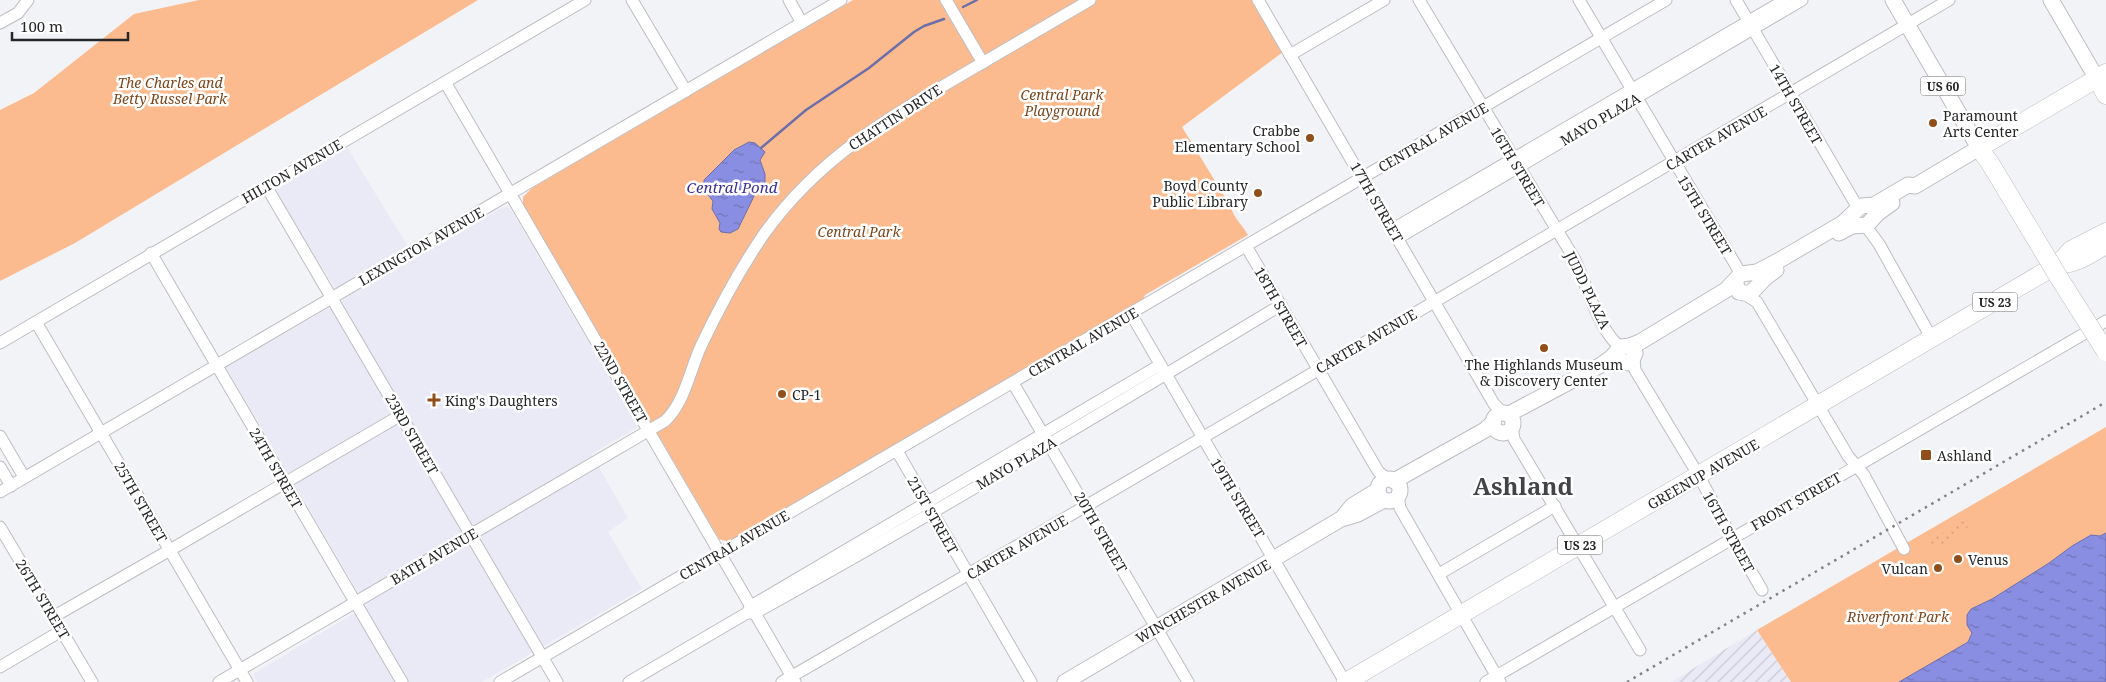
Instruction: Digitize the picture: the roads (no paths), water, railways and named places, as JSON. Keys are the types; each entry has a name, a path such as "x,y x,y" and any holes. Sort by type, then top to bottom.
{"highway":[{"path":"2102,76 2106,95"},
{"name":"WINCHESTER AVENUE","path":"1980,148 2102,76"},
{"path":"1980,148 2106,352"},
{"name":"GREENUP AVENUE","path":"1346,682 1819,406 2058,264 2071,250 2106,232"},
{"name":"GREENUP AVENUE","path":"2058,264 2065,265 2078,261 2106,245"}],"main road":[{"name":"US 60","path":"1893,0 1980,148"},
{"path":"2051,0 2102,76"},
{"name":"WINCHESTER AVENUE","path":"1064,682 1341,519 1358,514 1389,490 1481,432 1504,423 1601,365 1628,357 1708,301 1748,287 1801,254 1866,219 1874,205 1908,185 1914,186 1980,148"}],"street":[{"path":"0,23 18,13 28,0"},
{"name":"HILTON AVENUE","path":"0,343 585,0"},
{"path":"632,0 686,91"},
{"path":"789,0 802,22"},
{"name":"LEXINGTON AVENUE","path":"0,492 841,0"},
{"path":"946,0 983,63"},
{"name":"CHATTIN DRIVE","path":"649,430 674,412 704,340 742,269 765,234 796,195 834,158 870,130 1090,0"},
{"name":"17TH STREET","path":"1258,0 1504,423 1640,650"},
{"path":"1290,55 1384,0"},
{"name":"16TH STREET","path":"1419,0 1557,231"},
{"name":"15TH STREET","path":"1579,0 1848,456 1858,466 1880,502 1904,549"},
{"name":"CENTRAL AVENUE","path":"500,682 1666,0"},
{"name":"14TH STREET","path":"1736,0 1790,94 1866,219 1932,339"},
{"name":"MAYO PLAZA","path":"1751,25 1785,0"},
{"name":"MAYO PLAZA","path":"1395,234 1751,25 1802,0"},
{"name":"CARTER AVENUE","path":"790,680 1948,0"},
{"name":"22ND STREET","path":"445,82 721,553 790,680"},
{"name":"23RD STREET","path":"266,186 557,682"},
{"name":"JUDD PLAZA","path":"1557,231 1575,260 1585,288 1613,340 1628,357"},
{"name":"18TH STREET","path":"1246,246 1462,614 1495,680"},
{"name":"24TH STREET","path":"151,253 402,682"},
{"name":"MAYO PLAZA","path":"751,611 926,501 1046,438 1163,370 1281,306"},
{"name":"19TH STREET","path":"1130,314 1346,682"},
{"name":"FRONT STREET","path":"1495,680 1732,538 2106,320"},
{"name":"25TH STREET","path":"36,322 247,682"},
{"name":"16TH STREET","path":"1628,357 1699,476 1762,590"},
{"name":"20TH STREET","path":"1013,383 1188,682"},
{"path":"53,616 401,415"},
{"name":"BATH AVENUE","path":"219,682 649,430"},
{"path":"0,436 3,449 24,477"},
{"name":"MAYO PLAZA","path":"629,682 751,611 932,512 1046,438"},
{"name":"21ST STREET","path":"896,451 1031,682"},
{"path":"0,467 11,486"},
{"path":"1439,574 1555,506"},
{"name":"26TH STREET","path":"0,527 92,682"},
{"path":"0,667 62,631"}],"water":[{"name":"Central Pond","path":"749,142 755,143 765,152 760,160 765,174 765,182 758,188 738,229 730,233 721,232 719,229 720,223 712,209 713,201 704,190 704,180 734,150"},
{"path":"2106,533 2106,682 1899,682 1968,642 1972,633 1967,625 1967,615 1971,609 1992,599 2091,535 2100,536"}],"waterway":[{"path":"963,7 977,0"},
{"path":"761,148 806,110 869,68 914,32 924,26 944,19"}],"railway":[{"path":"1627,682 2106,402"}],"place":[{"name":"Paramount Arts Center","path":"1933,123"},
{"name":"Crabbe Elementary School","path":"1310,138"},
{"name":"Boyd County Public Library","path":"1258,193"},
{"name":"The Highlands Museum & Discovery Center","path":"1544,348"},
{"name":"CP-1","path":"782,394"},
{"name":"King's Daughters","path":"434,400"},
{"name":"Ashland","path":"1926,455"},
{"name":"Venus","path":"1958,559"},
{"name":"Vulcan","path":"1938,568"}],"district":[{"name":"Ashland","path":"1523,485"}],"park label":[{"name":"The Charles and Betty Russel Park","path":"170,90"},
{"name":"Central Park Playground","path":"1062,102"},
{"name":"Central Park","path":"859,231"},
{"name":"Riverfront Park","path":"1898,616"}]}
